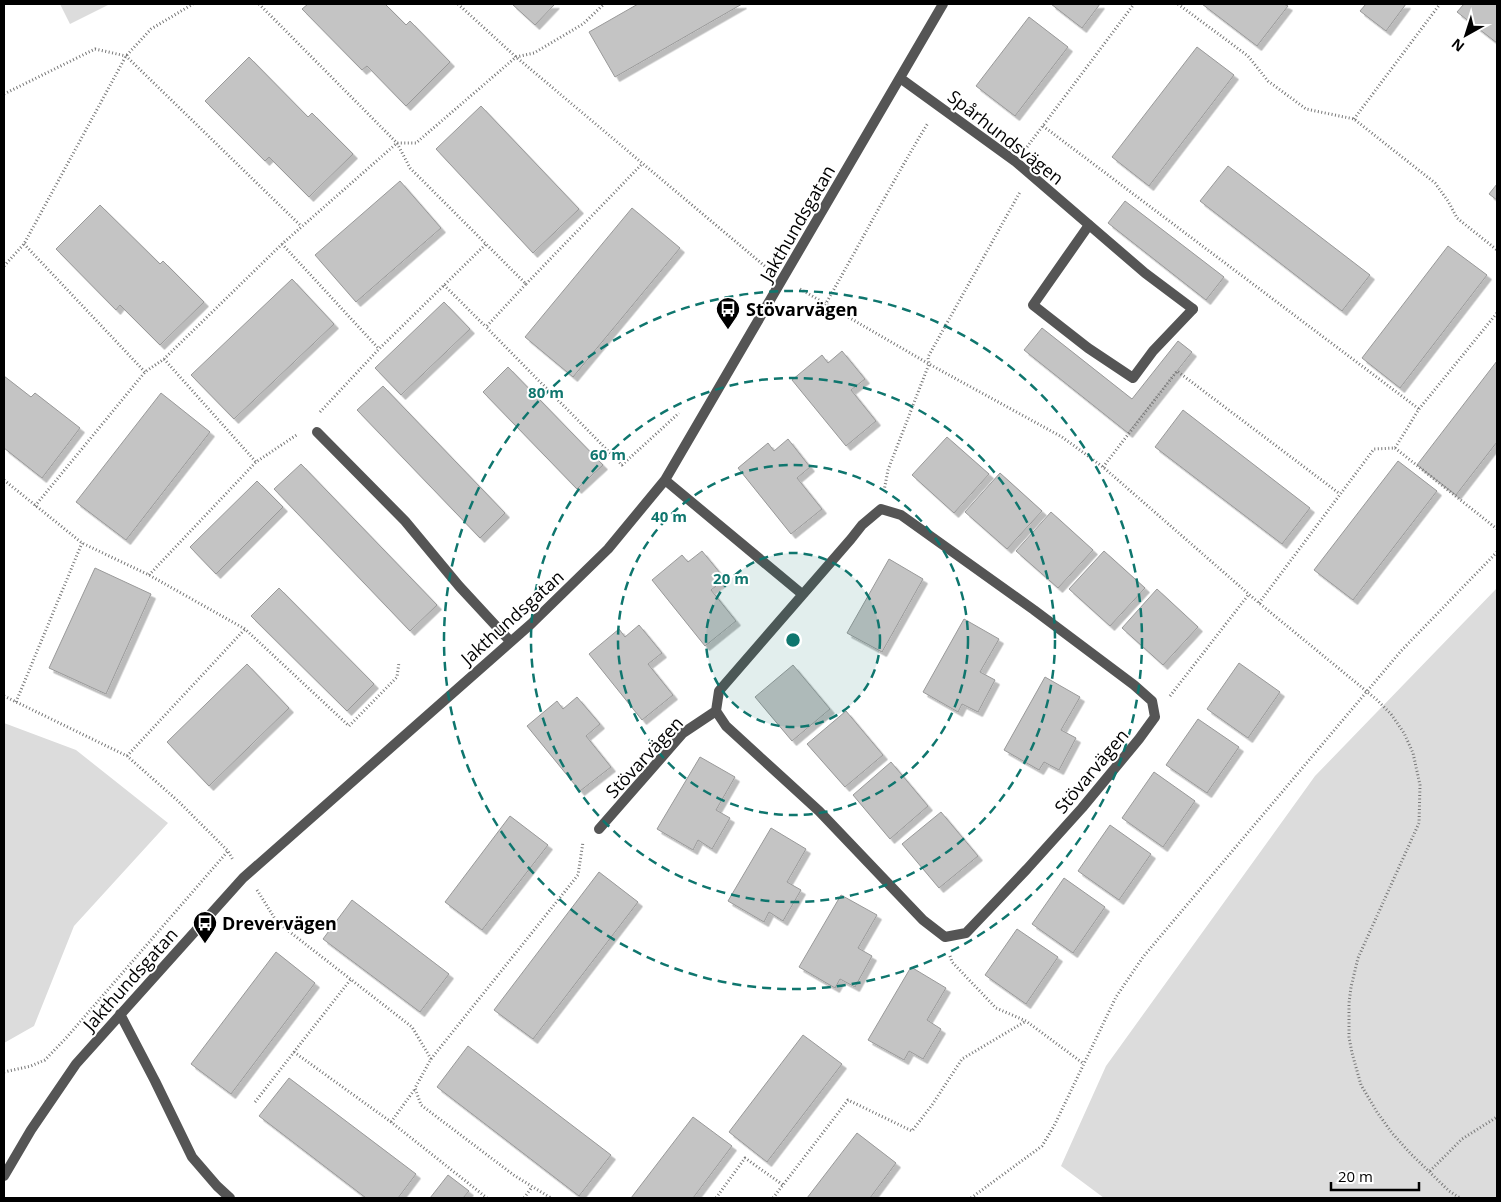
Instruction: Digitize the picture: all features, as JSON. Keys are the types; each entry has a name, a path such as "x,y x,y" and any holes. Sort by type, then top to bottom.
{"street":[{"name":"Jakthundsgatan","path":"4,1176 31,1130 76,1064 243,878 531,624 608,549 665,480 943,4"},
{"name":"Spårhundsvägen","path":"900,78 1016,162 1145,273 1193,308 1153,351 1133,378 1088,348 1033,305 1089,225"},
{"path":"317,432 405,521 459,586 510,641"},
{"path":"665,480 802,594"},
{"path":"945,937 923,920 819,811 726,726 716,711 718,691 862,525 881,509 901,515 1034,610 1134,685 1152,701 1155,717"},
{"name":"Stövarvägen","path":"600,829 683,733 716,711"},
{"name":"Stövarvägen","path":"945,937 966,933 1082,808 1155,717"},
{"path":"120,1014 192,1157 230,1198"}],"path":[{"path":"4,266 24,244 126,56 151,29 193,4"},
{"path":"259,4 397,143 410,168 526,284"},
{"path":"458,4 516,57 766,268 825,305 1062,437 1103,467 1391,714 1404,733 1413,753 1420,785 1419,823 1358,958 1349,1004 1349,1037 1361,1085 1377,1112 1410,1153 1449,1191 1460,1198"},
{"path":"35,506 145,372 164,360 301,226 397,143 416,143 516,57 534,53 583,24 604,4"},
{"path":"1016,162 1134,4"},
{"path":"1178,4 1248,56 1268,81 1306,109 1354,119 1435,183 1457,218 1497,250"},
{"path":"1354,119 1440,4"},
{"path":"4,94 95,49 126,56 301,226"},
{"path":"825,305 905,161 938,106"},
{"path":"1043,126 1419,409"},
{"path":"486,327 642,164"},
{"path":"881,509 888,470 929,364 928,357 1030,174"},
{"path":"24,244 145,372"},
{"path":"282,244 379,349"},
{"path":"149,574 256,462 296,435 317,432 320,411 379,349 486,244"},
{"path":"444,285 622,465 681,411"},
{"path":"1395,448 1419,409 1497,313"},
{"path":"164,360 256,462"},
{"path":"1103,467 1177,371 1340,494"},
{"path":"1259,602 1374,449 1395,448 1497,529"},
{"path":"4,480 82,543 149,574 245,629 349,726 397,677 399,662"},
{"path":"16,702 82,543"},
{"path":"971,1198 1042,1146 1054,1126 1116,996 1143,957 1366,692 1402,651 1497,552"},
{"path":"1155,717 1249,594"},
{"path":"127,756 245,629"},
{"path":"4,696 127,756 178,801 228,851 243,878 256,890 277,922 412,1027 431,1059"},
{"path":"390,1122 415,1088 431,1059 578,875 583,842 595,828 600,829"},
{"path":"4,1072 32,1066 44,1060 67,1037 228,851"},
{"path":"945,937 952,962 996,1008 1026,1021 1084,1064"},
{"path":"254,1102 351,980"},
{"path":"773,1198 848,1100 912,1131 932,1106 962,1059 1026,1021"},
{"path":"294,1052 390,1122 487,1198"},
{"path":"415,1088 421,1105 515,1176 551,1198"},
{"path":"1430,1171 1462,1138 1497,1117"},
{"path":"716,1198 745,1158 783,1185"},
{"path":"524,1198 532,1187"}],"shaded area":[{"path":"60,4 110,4 70,24"},
{"path":"1497,588 1497,1198 1104,1198 1061,1166 1106,1066 1315,776"},
{"path":"4,723 76,750 168,823 74,926 34,1026 4,1043"}],"building":[{"path":"308,4 385,4 406,25 410,21 450,62 406,106 367,66 362,70 302,9"},
{"path":"512,4 555,4 535,25"},
{"path":"638,4 742,4 615,77 589,32"},
{"path":"1051,4 1100,4 1082,28"},
{"path":"1202,4 1284,4 1288,6 1257,46"},
{"path":"1366,4 1406,4 1386,31 1360,11"},
{"path":"1464,4 1497,4 1497,43 1457,12"},
{"path":"1029,17 1068,47 1015,116 976,86"},
{"path":"1197,47 1234,75 1149,186 1112,157"},
{"path":"249,57 308,117 312,113 353,154 309,197 269,157 265,161 205,101"},
{"path":"481,106 579,209 533,253 436,149"},
{"path":"1228,166 1370,275 1342,311 1200,201"},
{"path":"400,181 441,228 356,302 315,255"},
{"path":"1497,184 1497,200 1489,194"},
{"path":"1125,201 1224,277 1206,300 1108,223"},
{"path":"100,205 160,264 163,261 204,302 160,345 120,305 116,310 56,249"},
{"path":"632,208 680,248 573,377 525,337"},
{"path":"1448,246 1487,275 1400,388 1362,358"},
{"path":"292,279 334,324 234,419 191,375"},
{"path":"444,302 470,329 401,395 375,368"},
{"path":"1042,328 1132,399 1178,341 1192,352 1128,433 1024,350"},
{"path":"842,351 865,379 851,390 876,421 846,446 792,380 822,355 828,363"},
{"path":"1497,361 1497,442 1456,495 1417,465"},
{"path":"508,367 603,465 577,489 483,392"},
{"path":"4,376 31,397 35,393 80,428 42,478 4,448"},
{"path":"383,386 505,513 480,538 357,410"},
{"path":"161,393 210,432 126,540 76,502"},
{"path":"1183,410 1310,508 1282,544 1155,447"},
{"path":"947,437 989,474 954,513 912,475"},
{"path":"788,439 810,467 797,478 822,509 791,534 738,468 768,443 774,451"},
{"path":"1398,461 1437,491 1353,600 1314,570"},
{"path":"301,464 437,605 410,631 274,489"},
{"path":"1000,473 1042,511 1007,549 965,512"},
{"path":"257,481 283,507 216,574 190,547"},
{"path":"1051,512 1093,550 1058,588 1016,551"},
{"path":"702,551 725,579 711,590 736,621 705,646 652,580 682,555 688,562"},
{"path":"1104,551 1145,588 1110,626 1069,589"},
{"path":"889,559 923,579 882,652 847,633"},
{"path":"95,568 151,594 106,694 49,668"},
{"path":"279,588 374,684 347,711 251,616"},
{"path":"1157,589 1198,627 1163,665 1122,628"},
{"path":"964,619 999,639 980,672 995,680 978,712 962,704 958,712 923,692"},
{"path":"639,625 662,653 648,664 673,695 642,720 589,654 619,629 625,637"},
{"path":"1239,663 1280,692 1248,738 1207,709"},
{"path":"247,664 289,708 209,786 167,742"},
{"path":"793,665 830,709 792,741 755,697"},
{"path":"1045,677 1080,697 1061,730 1076,738 1059,770 1044,762 1039,770 1004,750"},
{"path":"577,697 600,724 586,736 611,767 580,791 527,726 557,701 563,709"},
{"path":"846,711 883,755 845,787 807,744"},
{"path":"1198,719 1239,747 1207,793 1166,765"},
{"path":"700,757 735,777 716,810 730,818 712,849 698,840 693,850 657,829"},
{"path":"891,762 928,806 890,839 853,795"},
{"path":"1154,772 1195,801 1163,847 1122,818"},
{"path":"941,812 978,856 939,888 902,844"},
{"path":"510,816 548,845 482,930 445,902"},
{"path":"1110,825 1151,854 1119,900 1078,871"},
{"path":"771,828 806,849 787,882 801,890 783,921 769,912 764,922 728,901"},
{"path":"599,872 638,902 533,1039 494,1010"},
{"path":"1064,878 1105,907 1073,953 1032,924"},
{"path":"841,895 877,915 858,948 872,956 855,987 840,979 835,988 799,967"},
{"path":"352,900 449,974 420,1012 323,939"},
{"path":"1017,929 1058,957 1026,1004 985,975"},
{"path":"276,952 315,983 231,1094 191,1064"},
{"path":"911,967 946,988 927,1020 941,1029 923,1059 909,1051 904,1060 868,1040"},
{"path":"803,1035 842,1064 767,1162 729,1132"},
{"path":"468,1046 611,1155 579,1196 437,1087"},
{"path":"289,1078 416,1174 398,1198 366,1198 259,1116"},
{"path":"693,1117 732,1146 693,1198 631,1198"},
{"path":"857,1133 896,1163 870,1198 807,1198"},
{"path":"448,1175 469,1191 463,1198 430,1198"}],"place":[{"name":"Stövarvägen","path":"728,330"},
{"name":"Drevervägen","path":"205,944"}]}
